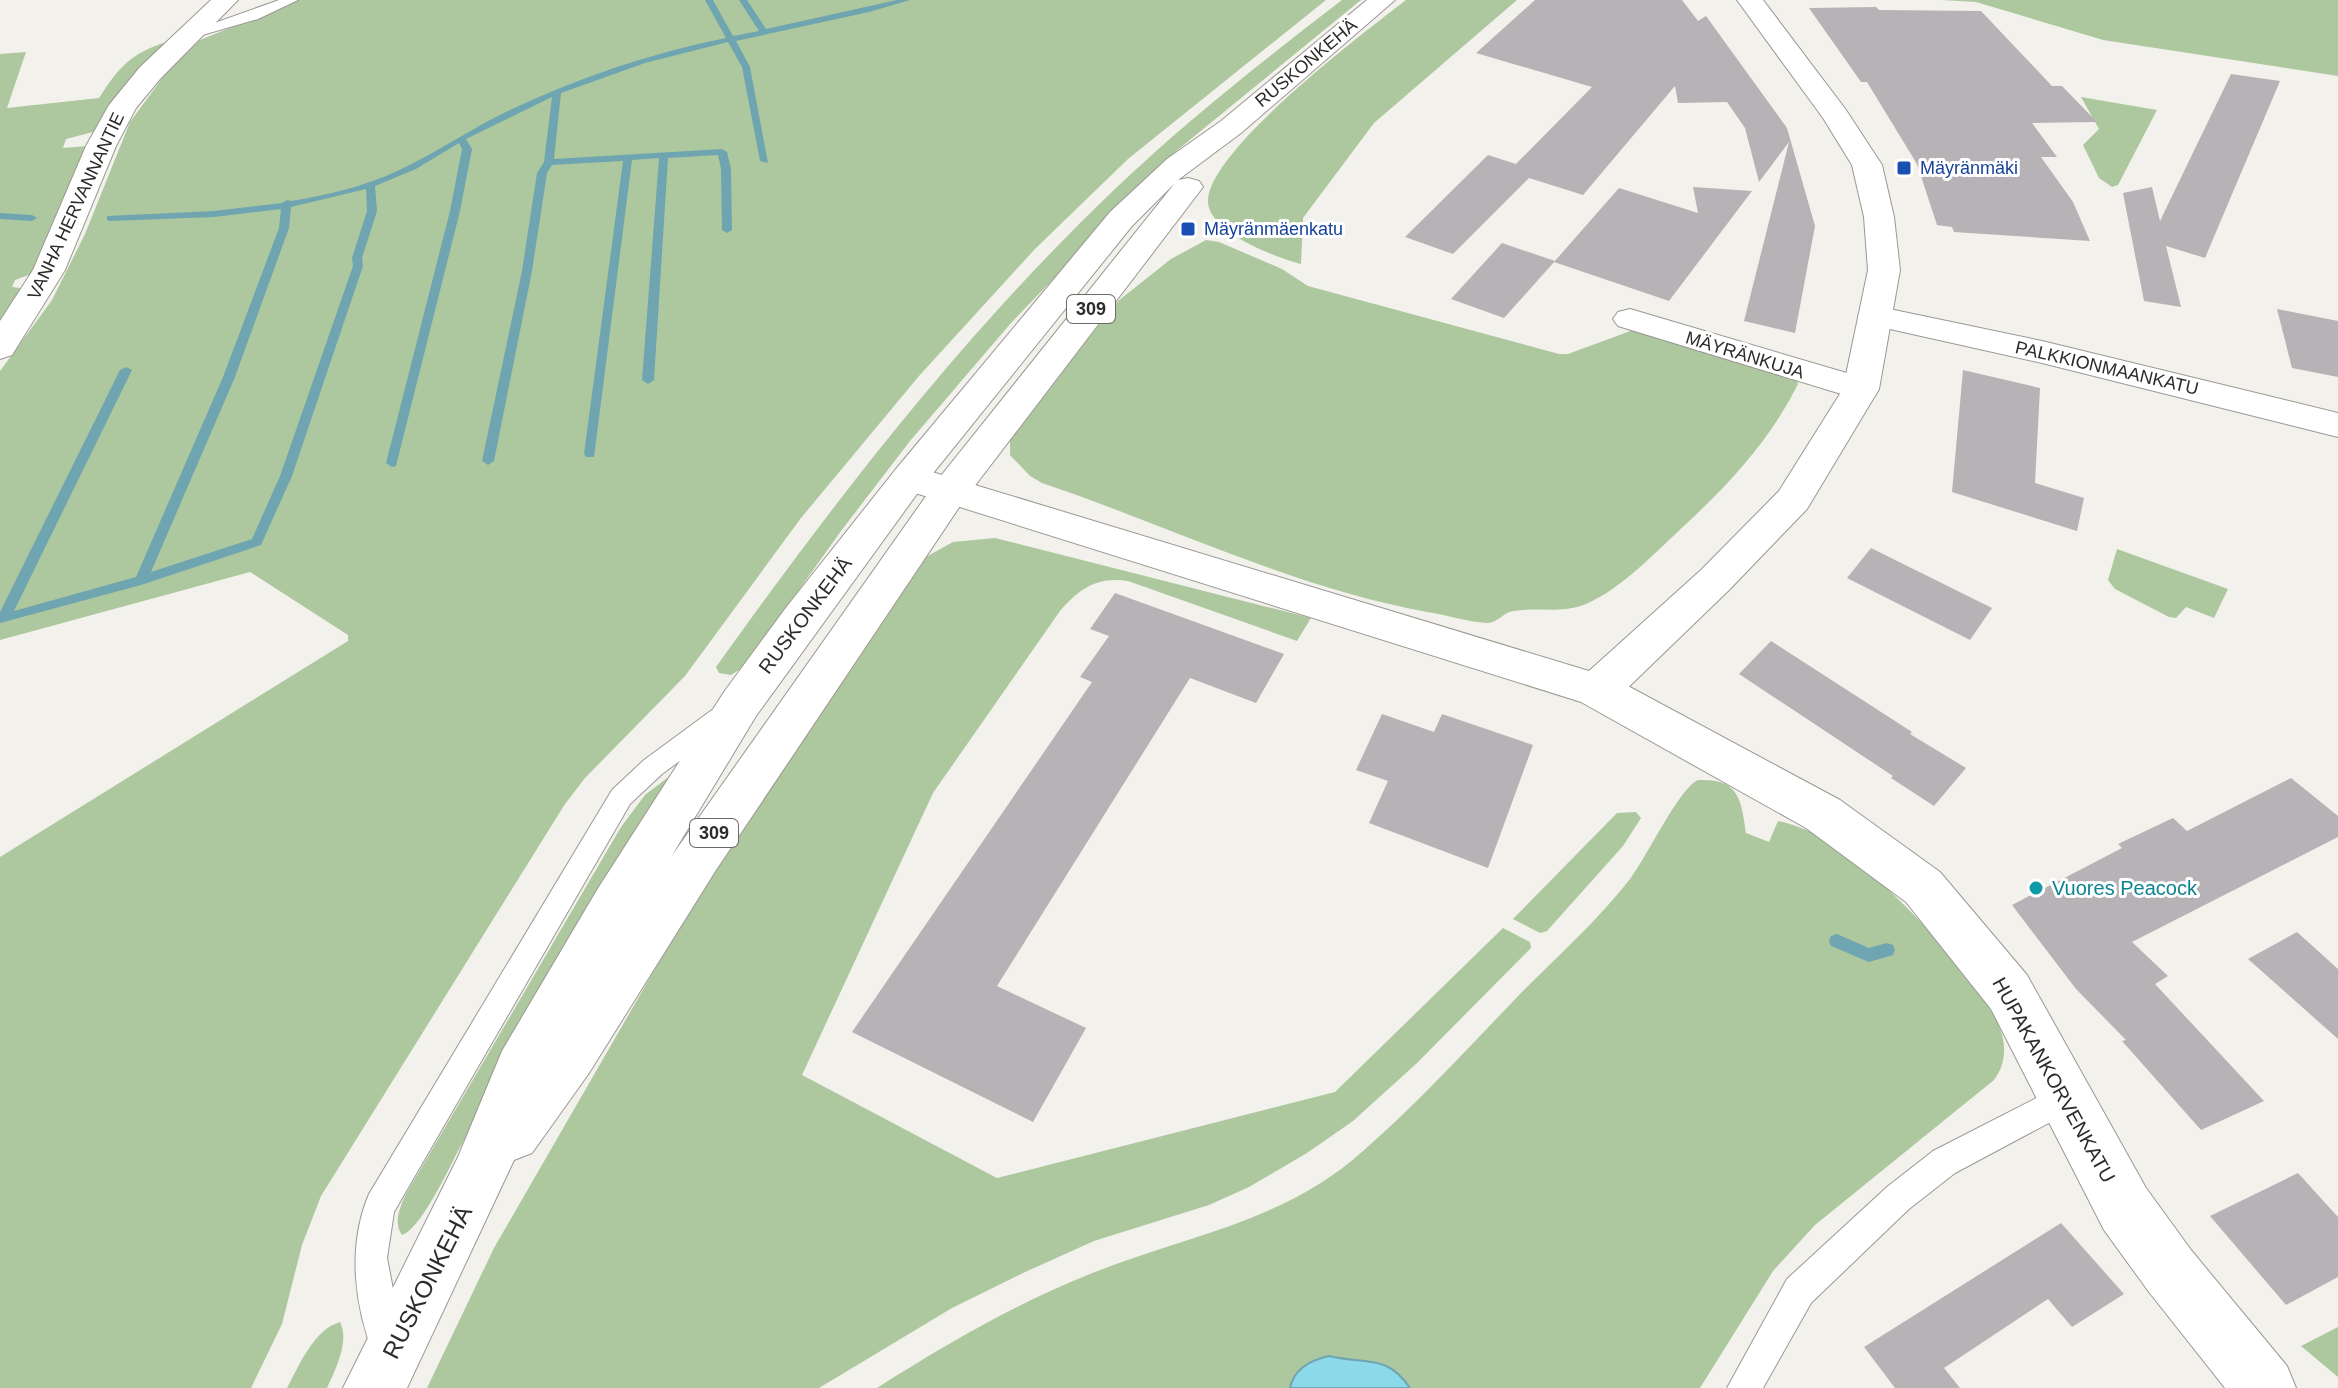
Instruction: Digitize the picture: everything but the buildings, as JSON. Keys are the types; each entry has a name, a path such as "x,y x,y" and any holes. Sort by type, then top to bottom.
{"street":[{"name":"VANHA HERVANNANTIE","path":"0,348 49,270 117,116 150,73 225,0"},
{"name":"RUSKONKEHÄ","path":"382,1372 479,1176 521,1069 615,905 740,704 1201,171 1231,127 1382,0"},
{"path":"929,484 1597,690 1715,580 1793,500 1861,389 1884,270 1879,217 1867,165 1836,116 1750,0"},
{"name":"PALKKIONMAANKATU","path":"1875,316 2070,358 2285,409 2338,425"},
{"name":"MÄYRÄNKUJA","path":"1630,319 1861,389"},
{"name":"RUSKONKEHÄ","path":"479,1176 570,1055 699,855 929,484"},
{"name":"HUPAKANKORVENKATU","path":"1597,690 1823,814 1923,887 2009,992 2125,1209 2170,1271 2265,1388"}],"lane":[{"path":"185,36 253,16 291,0"},
{"path":"382,1372 368,1245 370,1228 380,1205 621,797 653,767 740,704"},
{"path":"1744,1388 1799,1291 1898,1198 1944,1162 2064,1099"}],"green space":[{"path":"298,0 1326,0 1128,159 1035,249 919,376 801,518 685,676 585,778 565,804 321,1196 302,1245 282,1324 251,1388 0,1388 0,857 348,641 348,635 250,572 0,640 0,371 52,300 85,234 130,122 169,69 200,40"},
{"path":"1342,0 1361,0 1175,152 1011,323 910,441 744,667 731,675 719,673 716,667 855,480 1006,300 1169,139"},
{"path":"1406,0 1517,0 1374,123 1303,218 1301,264 1261,250 1232,234 1212,214 1208,203 1214,181 1232,155 1290,94"},
{"path":"1941,0 2338,0 2338,76 2103,40 1976,2"},
{"path":"167,42 130,79 93,132 66,139 63,148 87,146 52,234 31,274 15,280 12,287 21,288 0,324 0,54 26,52 7,108 99,98 127,62"},
{"path":"2081,97 2157,110 2118,185 2112,187 2099,178 2083,145 2099,129"},
{"path":"1206,240 1219,242 1282,269 1308,286 1559,354 1568,354 1633,330 1796,379 1798,384 1775,424 1734,476 1651,557 1599,598 1568,609 1510,612 1487,623 1378,601 1280,572 1042,483 1030,476 1010,455 1010,437 1118,301 1171,259"},
{"path":"995,538 1311,618 1297,641 1128,581 1098,582 1074,596 1060,611 933,793 802,1075 997,1178 1335,1092 1503,928 1530,942 1531,948 1417,1063 1353,1121 1307,1153 1249,1187 1209,1205 1094,1241 1023,1273 952,1308 819,1388 427,1388 494,1248 700,891 924,558 953,542"},
{"path":"2117,549 2228,589 2214,618 2186,607 2176,618 2169,617 2115,589 2108,580"},
{"path":"671,775 536,1009 433,1198 417,1222 402,1235 398,1220 406,1194 621,827 645,795"},
{"path":"1698,780 1712,780 1731,788 1740,802 1746,833 1769,842 1778,821 1796,826 1824,839 1871,874 1928,929 1978,989 1994,1017 2004,1050 2002,1066 1994,1080 1815,1225 1773,1271 1700,1388 1410,1388 1394,1372 1374,1364 1329,1356 1292,1382 1290,1388 877,1388 1035,1298 1126,1260 1267,1211 1332,1175 1404,1113 1605,909 1637,869 1682,796"},
{"path":"1636,812 1641,818 1623,846 1547,931 1540,933 1513,919 1617,813"},
{"path":"340,1322 342,1347 327,1388 287,1388 315,1340 322,1332"},
{"path":"2338,1327 2338,1377 2301,1346"}],"water":[{"path":"1329,1356 1384,1365 1410,1388 1290,1388 1295,1375 1304,1366"}],"waterway":[{"path":"709,0 731,39"},
{"path":"743,0 763,31"},
{"path":"731,39 906,0"},
{"path":"287,205 355,190 386,179 488,124 605,73 731,39"},
{"path":"731,39 746,67 765,161"},
{"path":"549,162 557,94"},
{"path":"392,463 455,211 467,149 462,140"},
{"path":"664,155 722,152 726,169 727,230"},
{"path":"628,157 664,155"},
{"path":"648,380 664,155"},
{"path":"549,162 628,157"},
{"path":"590,454 628,157"},
{"path":"488,461 527,271 542,173 549,162"},
{"path":"141,580 257,542 286,476 358,266 357,258 372,211 370,185"},
{"path":"110,218 178,216 287,205"},
{"path":"141,580 229,377 284,228 287,205"},
{"path":"0,216 32,218"},
{"path":"126,370 3,619 141,580"},
{"path":"1837,941 1869,955 1887,950"}],"place":[{"name":"Mäyränmäki","path":"1904,168"},
{"name":"Mäyränmäenkatu","path":"1188,229"},
{"name":"Vuores Peacock","path":"2036,888"}]}
